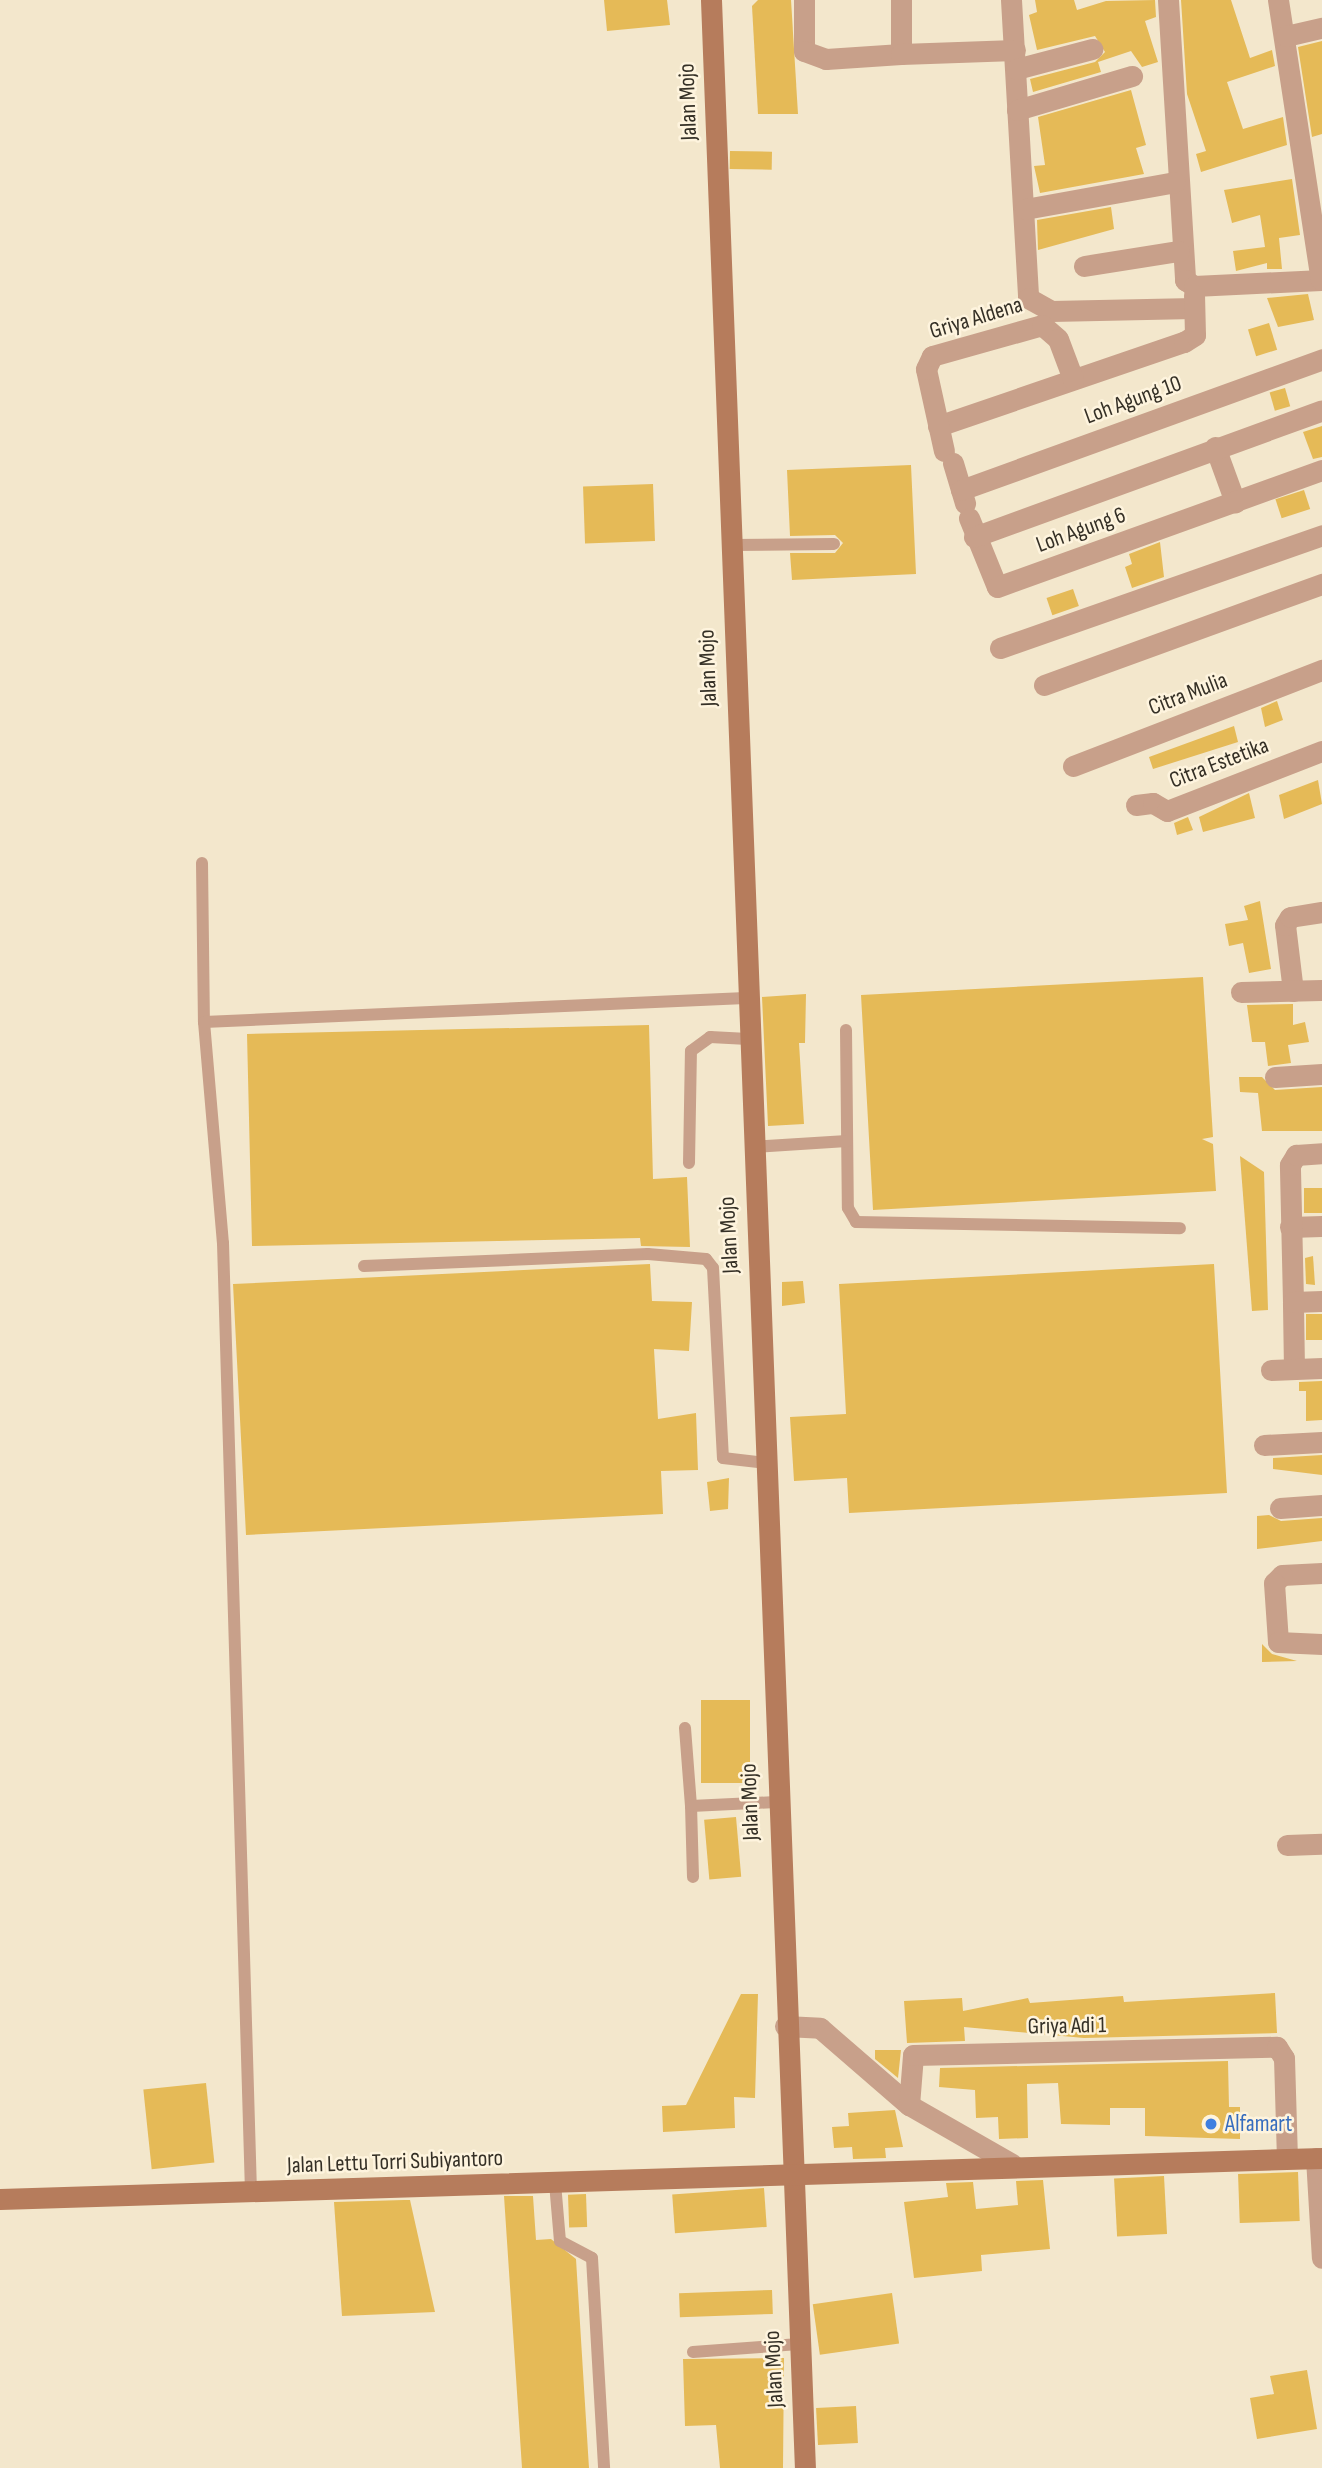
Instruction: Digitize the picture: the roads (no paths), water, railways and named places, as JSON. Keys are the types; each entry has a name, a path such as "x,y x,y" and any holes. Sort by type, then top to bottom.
{"street":[{"name":"Jalan Mojo","path":"711,0 745,998 766,1463 776,1802 795,2025 791,2174 805,2468"},
{"path":"804,0 807,56 901,54 1015,60 1092,49"},
{"path":"901,0 901,54"},
{"path":"1011,0 1025,209 1026,292 1034,306 1051,311 1194,308"},
{"path":"939,426 1184,342 1195,335 1194,286 1182,274 1179,251 1168,0"},
{"path":"1194,286 1322,280 1286,36 1278,0"},
{"path":"1286,36 1322,28"},
{"path":"1017,110 1132,76"},
{"path":"1025,209 1175,182"},
{"path":"1084,266 1179,251"},
{"name":"Griya Aldena","path":"968,513 939,426 926,369 932,356 1042,325 1058,339 1073,379"},
{"name":"Loh Agung 10","path":"968,513 1322,359"},
{"name":"Loh Agung 6","path":"1322,410 1215,447 968,513 997,587 1322,470"},
{"path":"1215,447 1235,502"},
{"path":"1000,648 1322,535"},
{"path":"1044,685 1322,584"},
{"name":"Citra Mulia","path":"1073,766 1322,670"},
{"name":"Citra Estetika","path":"1136,805 1153,803 1167,811 1322,751"},
{"path":"1293,991 1285,925 1290,917 1322,912"},
{"path":"1241,992 1322,990"},
{"path":"1275,1077 1322,1074"},
{"path":"1294,1369 1291,1159 1322,1153"},
{"path":"1290,1227 1322,1226"},
{"path":"1293,1302 1322,1301"},
{"path":"1271,1370 1322,1368"},
{"path":"1265,1445 1322,1442"},
{"path":"1280,1508 1322,1505"},
{"path":"1322,1573 1282,1575 1274,1583 1278,1642 1322,1644"},
{"path":"1287,1845 1322,1844"},
{"path":"795,2025 820,2028 909,2105 1012,2164"},
{"name":"Griya Adi 1","path":"909,2105 913,2055 1277,2047 1284,2058 1287,2158"},
{"path":"1319,2158 1322,2258"},
{"name":"Jalan Lettu Torri Subiyantoro","path":"0,2199 555,2183 1012,2164 1319,2158"}],"lane":[{"path":"730,545 834,544"},
{"path":"202,863 204,1022 223,1243 251,2192"},
{"path":"204,1022 745,998"},
{"path":"846,1030 848,1208 866,1227 1180,1227"},
{"path":"689,1163 691,1051 710,1037 748,1039"},
{"path":"752,1147 847,1141"},
{"path":"364,1266 648,1254 706,1259 713,1268 723,1458 766,1463"},
{"path":"685,1728 693,1877"},
{"path":"691,1806 776,1802"},
{"path":"555,2183 560,2241 592,2258 604,2468"},
{"path":"693,2352 799,2344"}],"place":[{"name":"Alfamart","path":"1211,2124"}]}
